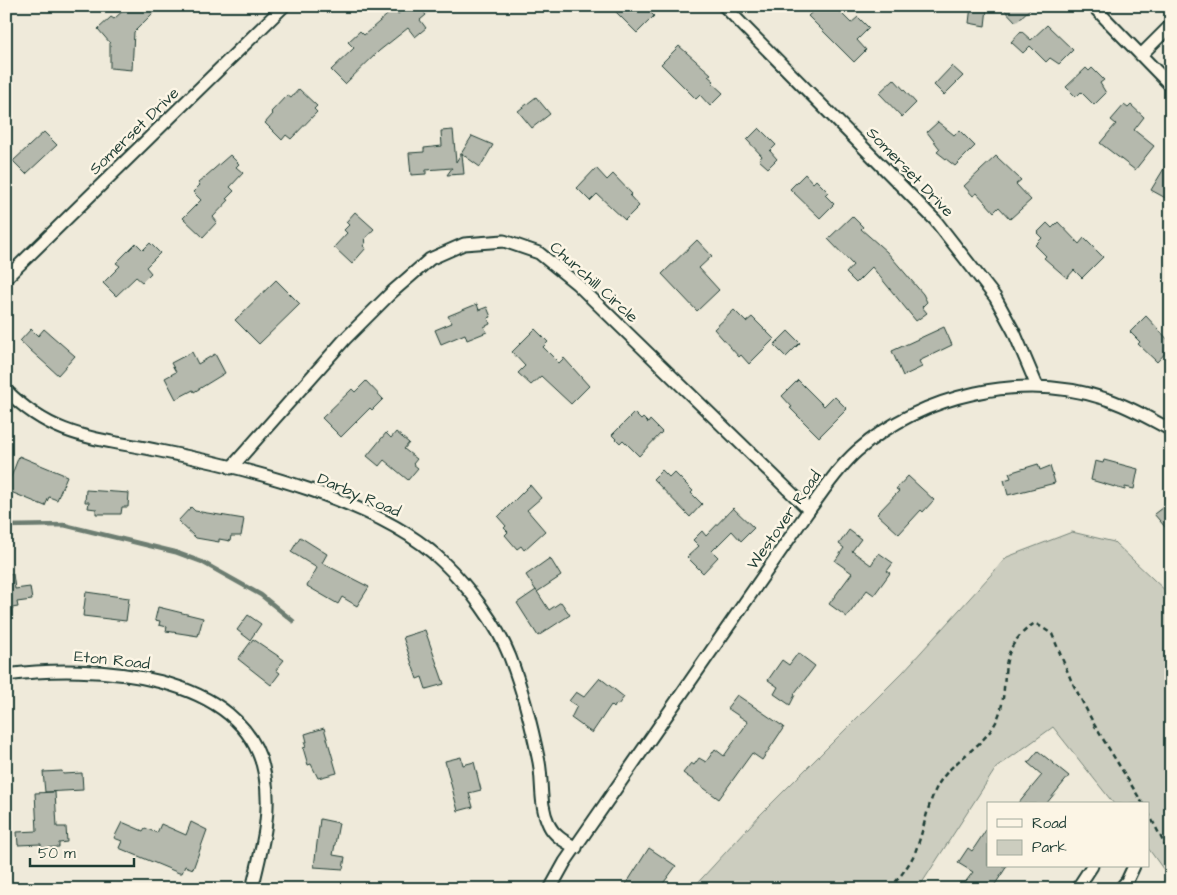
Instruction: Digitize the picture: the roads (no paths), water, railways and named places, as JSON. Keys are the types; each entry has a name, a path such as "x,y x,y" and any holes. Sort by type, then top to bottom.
{"street":[{"name":"Somerset Drive","path":"6,278 284,6"},
{"name":"Somerset Drive","path":"724,6 935,220 994,296 1014,332 1037,386"},
{"path":"1093,6 1171,86"},
{"path":"1141,55 1171,25"},
{"name":"Churchill Circle","path":"232,468 345,339 392,292 430,259 464,244 504,241 539,253 577,284 809,510"},
{"name":"Westover Road","path":"550,889 576,848 809,510 856,452 906,418 932,406 974,394 1016,386 1037,386 1105,398 1171,430"},
{"name":"Darby Road","path":"6,390 33,415 75,435 159,450 232,468 305,489 359,509 404,532 442,560 490,620 509,655 530,721 539,765 541,800 544,814 550,828 576,848"},
{"name":"Eton Road","path":"6,675 59,672 126,675 193,693 209,701 233,718 257,754 265,776 267,794 268,814 265,835 252,889"},
{"path":"1077,889 1091,868"},
{"path":"1120,889 1127,881 1133,868"}],"waterway":[{"path":"6,526 64,525 175,552 202,562 261,595 293,621"}]}
